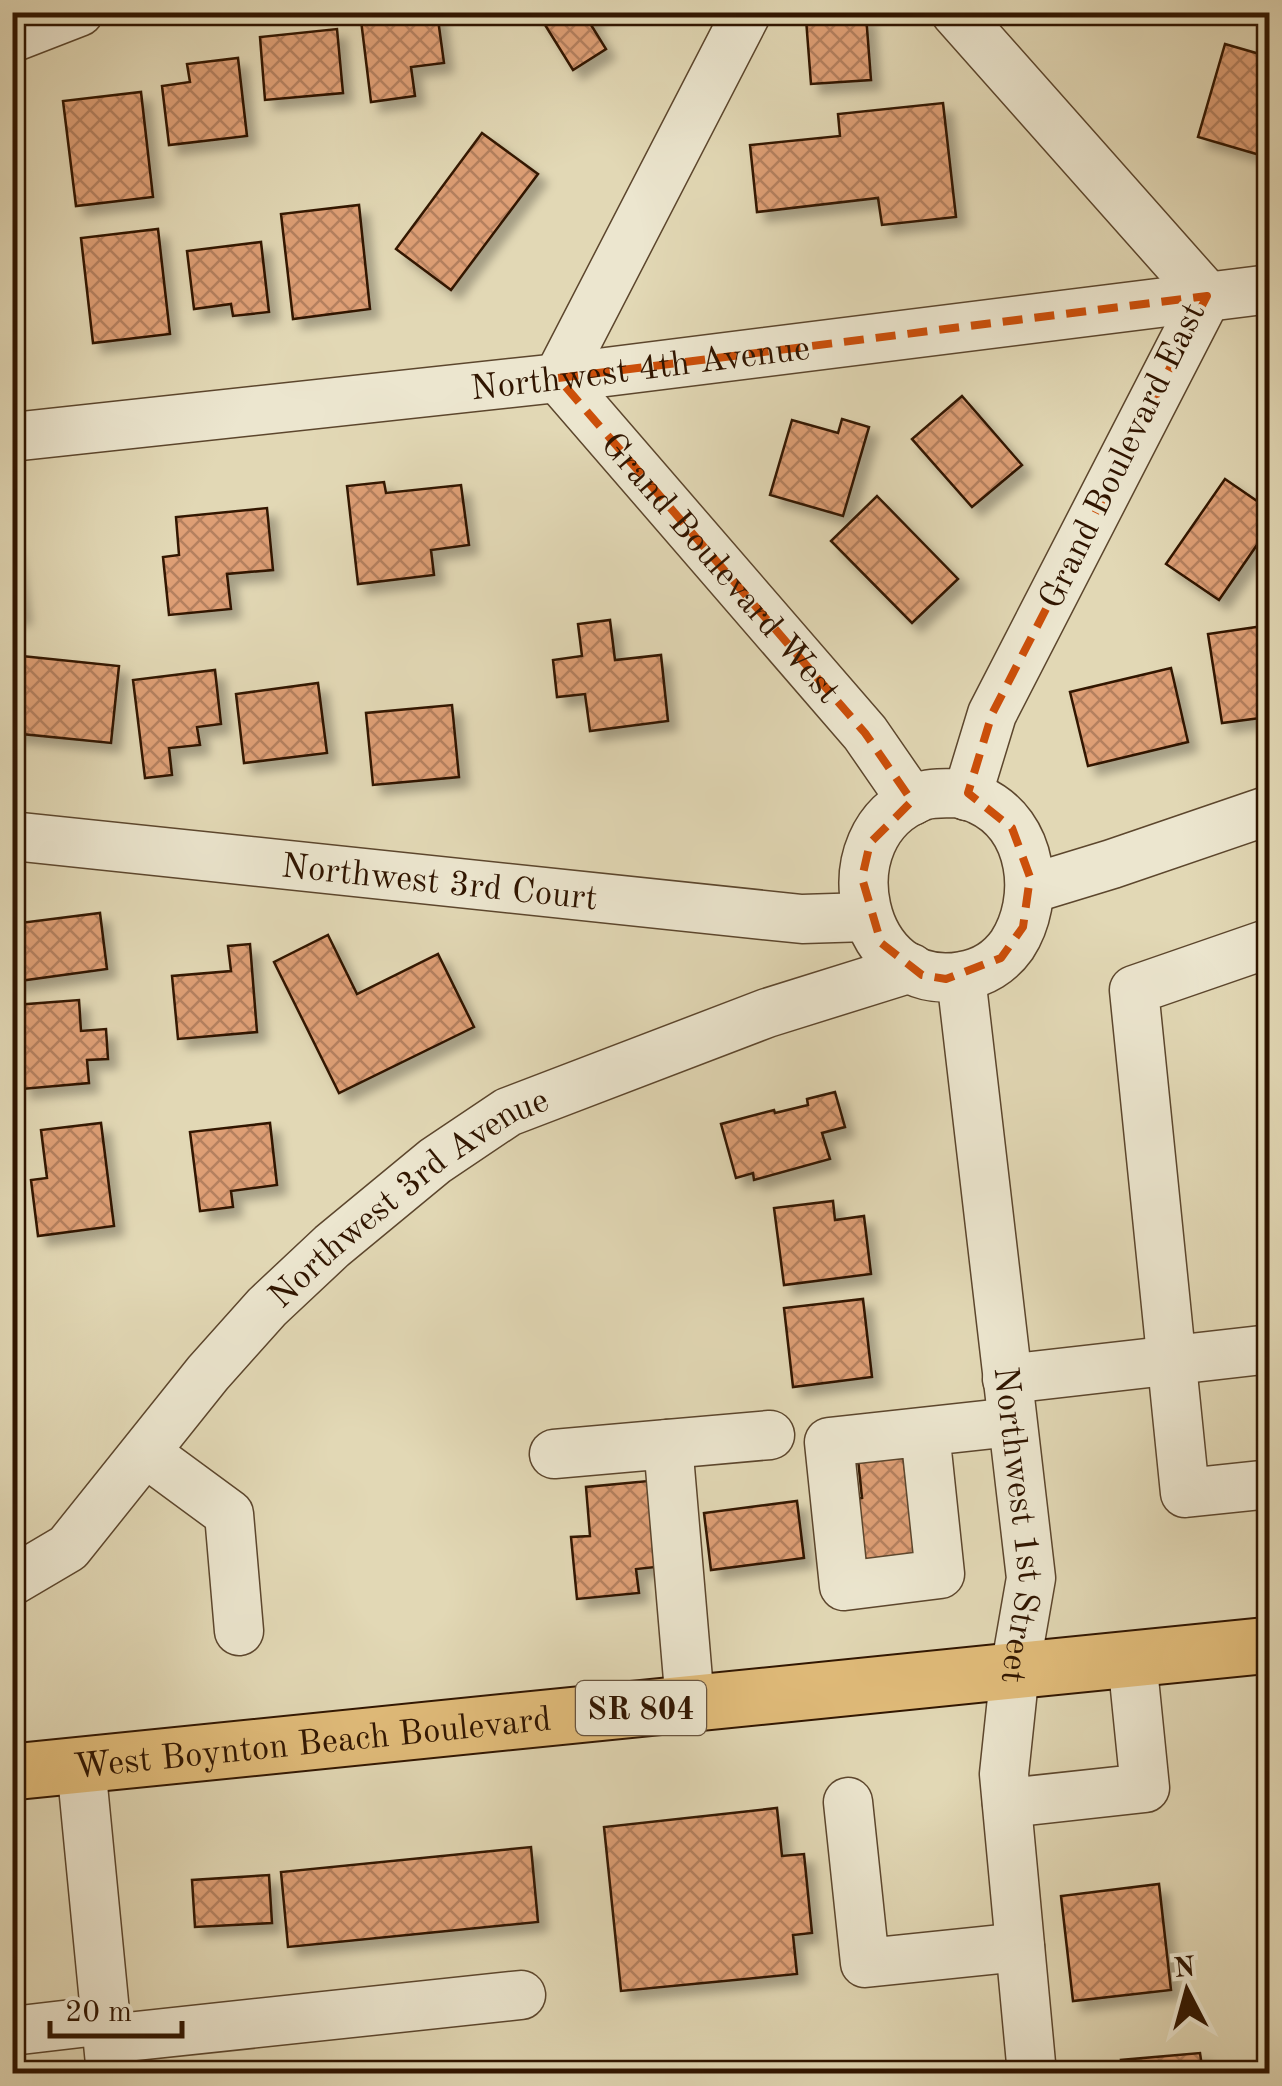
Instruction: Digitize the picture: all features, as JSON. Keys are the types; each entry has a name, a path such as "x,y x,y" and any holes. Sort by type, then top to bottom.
{"main road":[{"name":"West Boynton Beach Boulevard","path":"12,1772 1270,1645"}],"street":[{"path":"12,38 79,12"},
{"path":"558,378 747,12"},
{"name":"Grand Boulevard East","path":"956,12 1207,296 992,714 967,796"},
{"name":"Northwest 4th Avenue","path":"12,437 558,378 1270,288"},
{"name":"Grand Boulevard West","path":"558,378 865,733 912,800"},
{"path":"922,795 967,796 995,810 1012,828 1024,851 1030,902 1023,926 1001,958 976,974 946,979 922,975 894,957 867,917 862,878 870,844 893,812 922,795"},
{"path":"1030,889 1264,812"},
{"name":"Northwest 3rd Court","path":"12,836 802,920 867,917"},
{"path":"1270,943 1134,990 1185,1492 1270,1484"},
{"name":"Northwest 3rd Avenue","path":"12,1581 68,1548 208,1372 332,1246 435,1162 508,1112 767,1013 911,968"},
{"name":"Northwest 1st Street","path":"961,977 1030,1578 1004,1774 1032,2074"},
{"path":"926,1432 940,1574 844,1586 829,1442 926,1432 1010,1400 1172,1360 1270,1349"},
{"path":"554,1454 770,1435"},
{"path":"668,1444 690,1703"},
{"path":"146,1453 228,1514 239,1631"},
{"path":"1007,1803 1145,1788 1132,1659"},
{"path":"81,1765 108,2044"},
{"path":"848,1802 865,1964 1020,1947"},
{"path":"12,2031 108,2044 521,1995"}],"highlighted area":[{"path":"1207,296 992,714 968,793 1012,828 1030,877 1023,927 1001,958 946,979 922,975 881,943 862,878 870,843 912,801 865,733 558,378"}],"building":[{"path":"360,12 437,12 444,63 411,67 415,96 371,102"},
{"path":"537,12 600,12 588,20 606,49 573,70"},
{"path":"866,15 871,80 811,84 806,19"},
{"path":"337,29 343,93 265,100 260,37"},
{"path":"1225,44 1270,57 1270,158 1198,137"},
{"path":"238,58 247,136 169,145 162,86 190,82 187,64"},
{"path":"141,92 153,197 76,206 63,101"},
{"path":"943,103 956,217 882,225 878,198 757,212 750,145 840,136 838,114"},
{"path":"482,133 538,174 451,290 396,249"},
{"path":"359,205 370,309 293,319 281,214"},
{"path":"158,229 170,334 93,343 81,238"},
{"path":"261,242 269,312 233,316 231,304 194,309 187,251"},
{"path":"962,396 1022,465 972,507 912,439"},
{"path":"842,419 869,427 843,516 770,495 792,420 838,433"},
{"path":"1225,479 1270,510 1270,526 1219,600 1166,564"},
{"path":"384,482 386,493 461,485 469,545 431,550 434,575 358,584 347,486"},
{"path":"877,496 958,579 912,623 831,541"},
{"path":"267,508 273,570 227,574 231,609 169,615 163,557 179,555 176,517"},
{"path":"12,543 22,615 12,616"},
{"path":"610,620 615,660 661,655 668,721 590,731 585,694 557,697 553,660 582,656 578,624"},
{"path":"1270,625 1270,678 1262,679 1268,717 1222,723 1208,634"},
{"path":"12,655 119,666 111,743 12,733"},
{"path":"1171,668 1188,742 1088,766 1070,692"},
{"path":"215,670 221,724 197,727 200,745 169,748 172,775 145,778 133,680"},
{"path":"318,683 327,753 244,763 236,694"},
{"path":"452,705 459,777 373,785 366,713"},
{"path":"100,913 107,969 12,982 12,924"},
{"path":"328,935 357,994 438,954 474,1027 339,1093 274,962"},
{"path":"250,944 257,1032 178,1039 172,976 231,971 228,946"},
{"path":"79,1000 81,1031 106,1029 108,1059 87,1060 89,1083 22,1089 15,1005"},
{"path":"835,1092 845,1127 822,1133 830,1159 754,1180 753,1173 736,1178 721,1124 808,1105 807,1099"},
{"path":"101,1123 114,1226 38,1236 31,1180 47,1178 41,1130"},
{"path":"270,1123 277,1185 231,1191 233,1207 200,1211 190,1132"},
{"path":"833,1201 835,1220 864,1216 871,1274 784,1285 774,1208"},
{"path":"863,1299 872,1377 793,1387 784,1308"},
{"path":"903,1453 917,1570 854,1577 845,1500 862,1498 858,1459"},
{"path":"648,1481 656,1567 636,1569 639,1593 577,1599 571,1537 590,1536 586,1487"},
{"path":"797,1501 804,1558 711,1570 704,1513"},
{"path":"777,1808 782,1856 804,1854 812,1933 793,1935 797,1974 621,1991 604,1827"},
{"path":"531,1847 538,1922 288,1947 281,1872"},
{"path":"269,1875 272,1923 195,1927 192,1880"},
{"path":"1159,1884 1171,1990 1073,2001 1061,1896"},
{"path":"1200,2053 1203,2074 1123,2074 1121,2060"}]}
